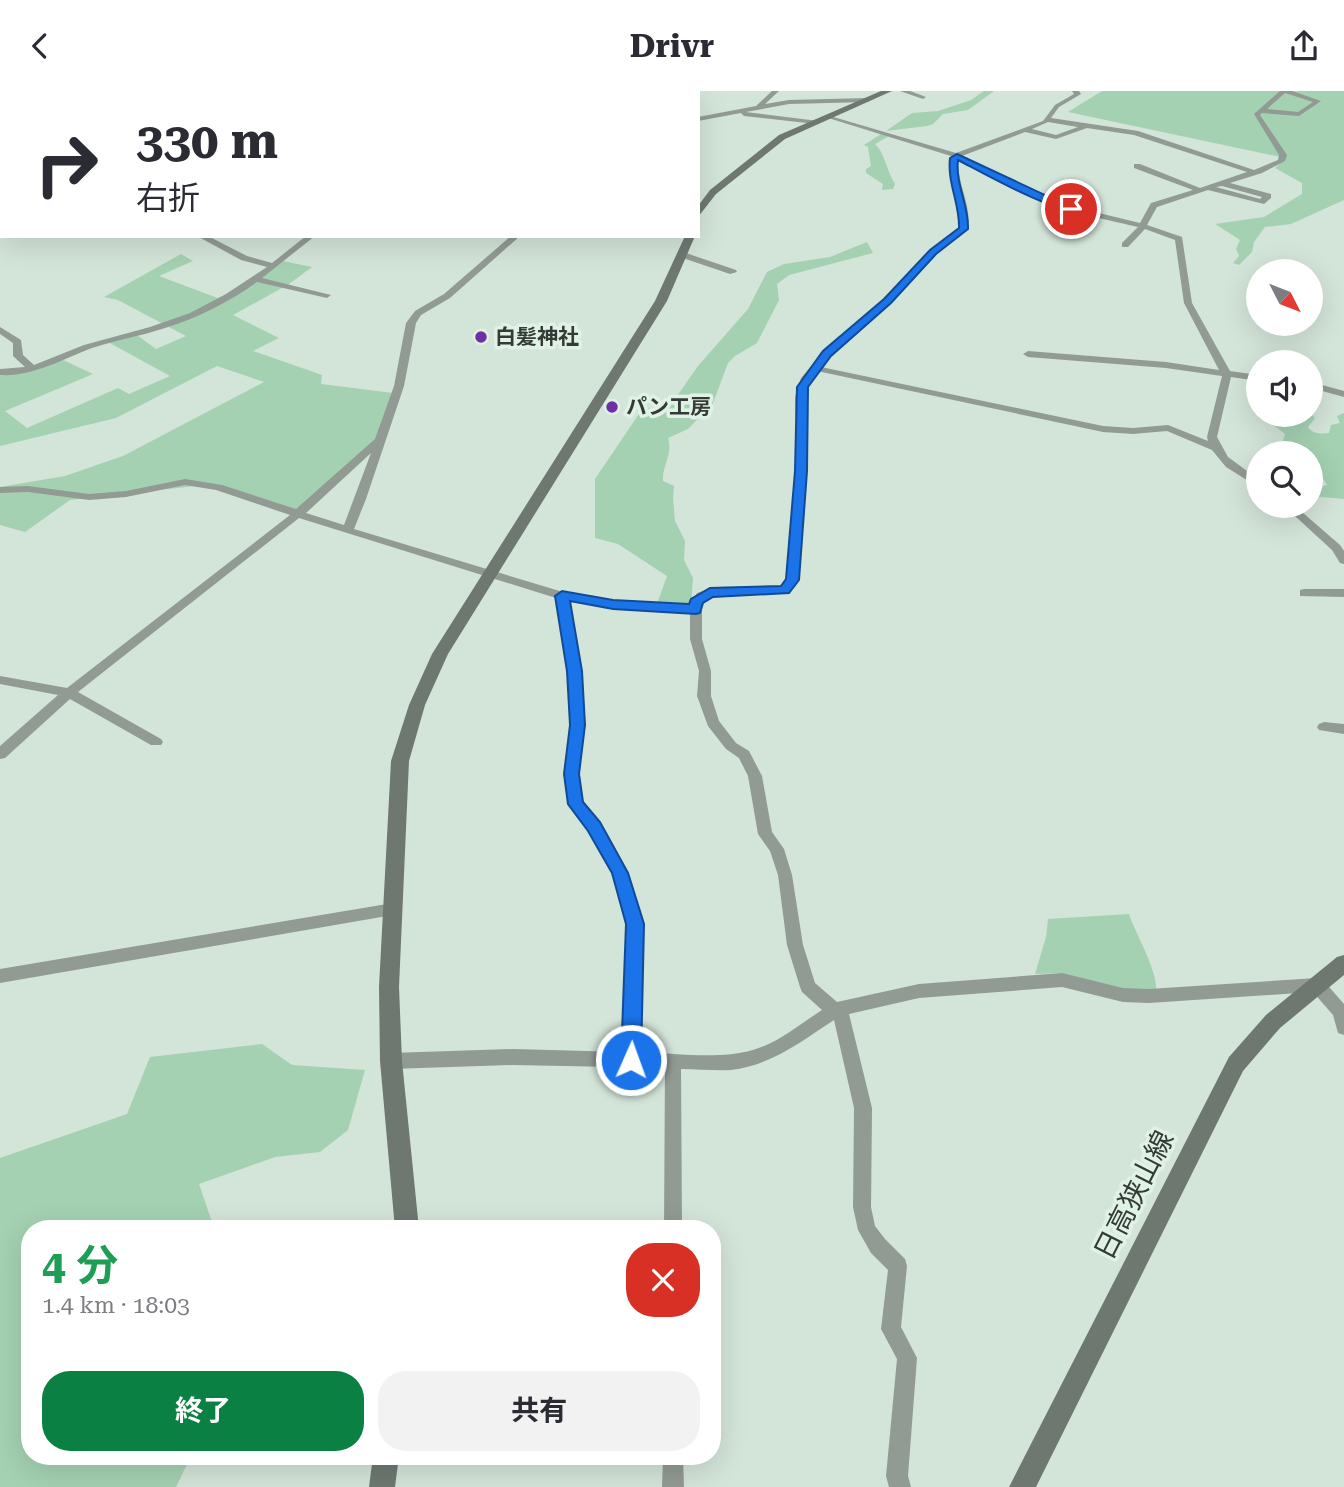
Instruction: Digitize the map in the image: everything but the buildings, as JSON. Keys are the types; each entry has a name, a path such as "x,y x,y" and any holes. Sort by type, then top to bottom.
{"street":[{"path":"758,107 776,91"},
{"path":"700,211 713,192 774,142 888,91"},
{"path":"903,91 923,97"},
{"path":"1048,120 1057,106 1078,94 1075,91"},
{"path":"1125,245 1139,232 1140,225 1154,205 1278,162 1283,157 1256,118 1260,111 1283,91 1318,101 1299,114 1260,111"},
{"path":"838,92 865,100"},
{"path":"700,119 789,102 865,100"},
{"path":"734,111 816,122"},
{"path":"828,117 926,144 957,156 1045,200 1080,212 1140,225 1179,239 1188,303 1227,375 1212,437 1214,447 1220,456 1246,475"},
{"path":"900,1487 897,1476 907,1358 891,1329 898,1266 878,1246 867,1230 862,1207 863,1108 842,1017 808,987 795,945 785,875 777,849 765,834 755,776 750,764 713,723 703,689 705,671 697,648 696,602 710,592 785,590 793,580 801,471 802,387 814,368 887,301 933,252 964,229 964,213 952,173 954,158 1048,120 1146,136 1253,172"},
{"path":"1026,130 1056,137 1088,125"},
{"path":"1137,166 1261,202 1268,196 1220,182"},
{"path":"1155,172 1169,167 1204,187"},
{"path":"205,238 244,258 272,266"},
{"path":"0,372 7,373 31,367 95,344 176,322 205,309 254,279 308,238"},
{"path":"348,530 399,386 411,323 418,313 447,296 514,238"},
{"path":"406,1220 391,1061 389,987 400,761 408,730 440,654 662,301 689,238"},
{"path":"683,255 733,272"},
{"path":"254,279 327,295"},
{"path":"0,330 18,342 18,356 31,367"},
{"path":"1028,354 1167,365 1246,377"},
{"path":"814,368 1103,429 1133,431 1168,428 1214,447"},
{"path":"1323,388 1344,394"},
{"path":"0,754 69,693 300,512 380,440"},
{"path":"0,490 28,489 89,497 126,495 185,482 218,487 562,596 613,605 696,609"},
{"path":"1303,518 1329,541 1344,559"},
{"path":"1304,593 1344,593"},
{"path":"562,596 575,671 578,725 571,774 576,804 594,827 620,873 635,924 631,1060"},
{"path":"0,680 69,693 156,742"},
{"path":"1324,727 1344,729"},
{"path":"0,977 393,909"},
{"path":"391,1061 513,1057 731,1062 756,1057 785,1044 835,1010 919,991 1062,980 1123,995 1149,996 1334,975 1344,1028"},
{"name":"日高狭山線","path":"1022,1487 1201,1128 1236,1064 1257,1034 1334,975"},
{"path":"673,1061 673,1220"},
{"path":"382,1487 385,1465"},
{"path":"673,1465 673,1487"}],"green space":[{"path":"984,91 994,91 968,110 943,114 927,126 886,131 912,113 938,111 971,100"},
{"path":"1102,91 1344,91 1344,200 1291,224 1265,227 1254,242 1252,252 1239,265 1233,263 1239,256 1236,249 1240,240 1215,224 1264,217 1302,194 1302,183 1275,168 1285,158 1068,112"},
{"path":"881,134 889,136 875,144 895,184 893,189 882,190 883,184 866,173 866,169 871,166 868,147 864,145"},
{"path":"867,242 873,253 789,275 777,284 779,300 757,343 728,363 713,403 688,429 668,438 669,450 663,481 674,486 675,521 685,541 684,560 693,578 691,606 657,604 667,576 618,544 595,538 595,479 643,408 668,409 698,366 748,309 767,272 784,264 830,257"},
{"path":"181,254 193,261 159,276 223,300 283,261 312,267 289,284 233,315 279,338 253,351 322,375 321,384 393,393 377,440 299,510 205,485 70,500 25,532 0,525 0,487 65,476 123,456 264,382 217,366 116,418 0,446 0,374 8,375 61,359 93,374 5,411 27,428 118,388 129,394 170,376 108,342 137,335 156,349 186,336 118,300 104,297"},
{"path":"1344,413 1344,499 1323,497 1323,486 1327,485 1323,479 1323,441 1283,441 1285,434 1276,427 1308,427 1317,433 1329,433 1331,425 1340,423 1337,416"},
{"path":"1129,914 1154,973 1156,991 1119,988 1060,973 1035,974 1046,937 1048,919"},
{"path":"262,1044 292,1065 365,1070 348,1130 320,1152 275,1157 199,1184 211,1220 21,1220 21,1465 187,1465 176,1487 0,1487 0,1158 127,1114 150,1057"}],"place":[{"name":"白髪神社","path":"481,337"},
{"name":"パン工房","path":"612,407"}],"route":[{"path":"631,1060 635,924 620,873 594,827 576,804 571,774 578,725 575,671 562,596 613,605 696,609 696,602 710,592 785,590 793,580 801,471 802,387 827,353 860,327 933,252 964,229 964,213 952,173 954,158 957,157 1045,200 1071,209"}]}
